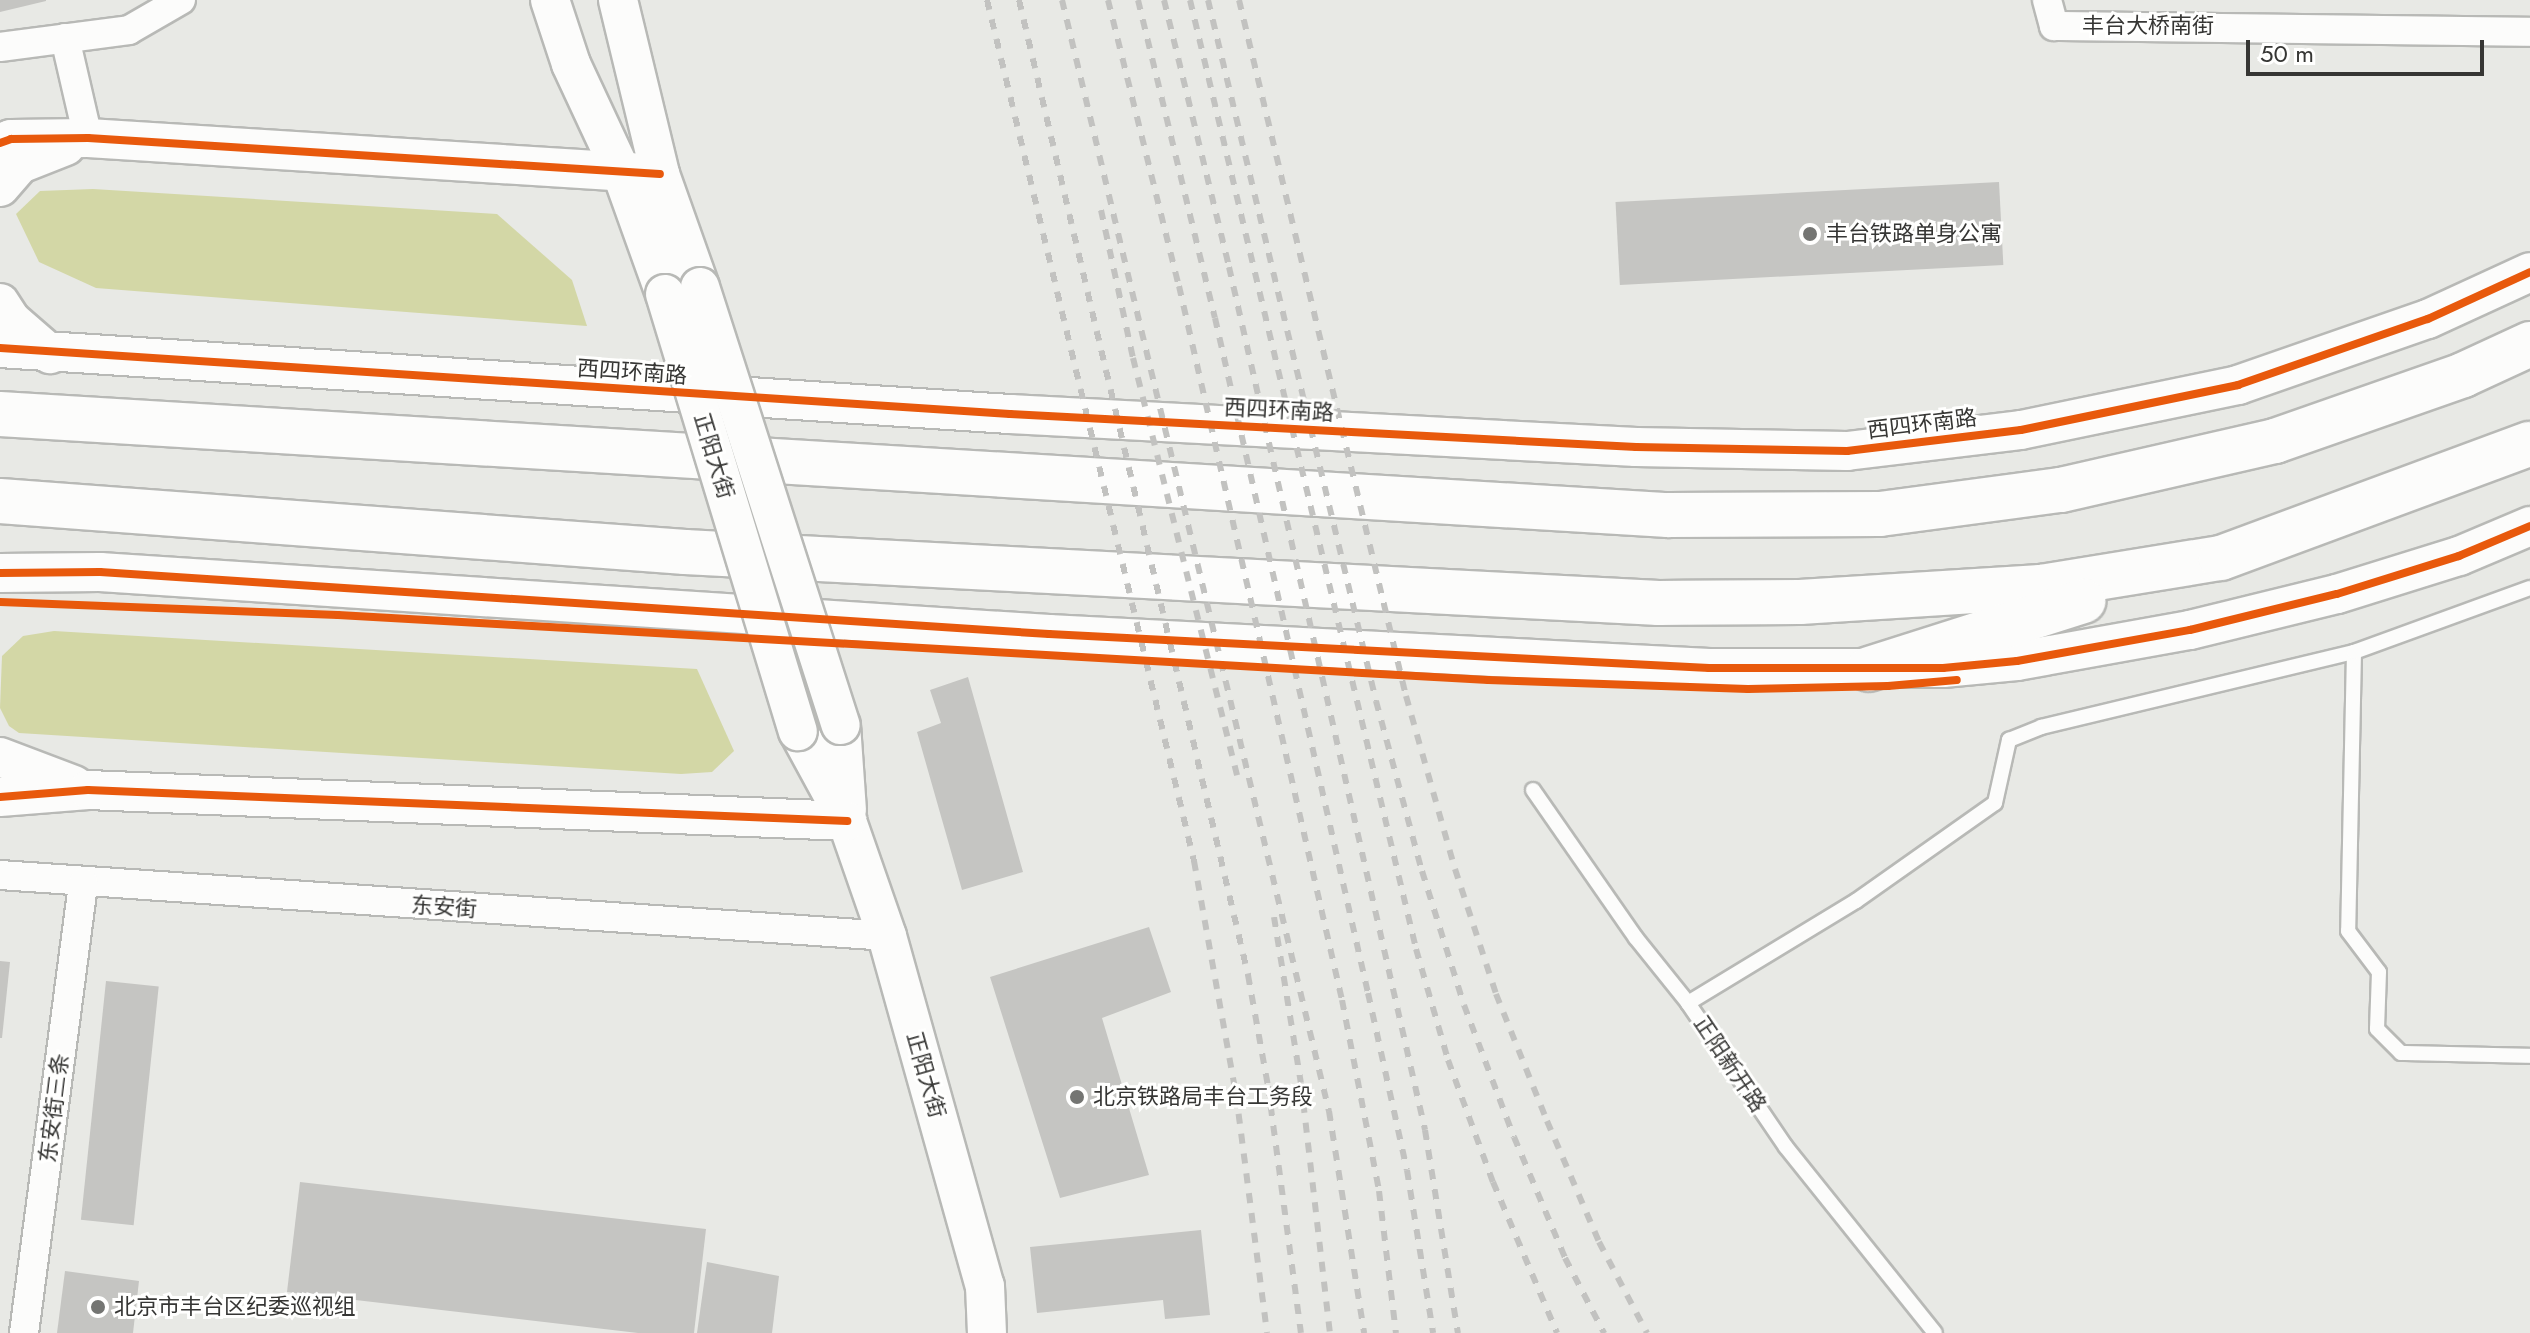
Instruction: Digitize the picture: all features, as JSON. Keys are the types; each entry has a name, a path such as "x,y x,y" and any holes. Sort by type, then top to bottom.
{"highway":[{"path":"0,414 1668,515 1880,514 2061,490 2275,441 2463,375 2530,344"},
{"path":"1869,669 2221,558 2530,444"},
{"path":"0,501 685,552 1659,603 1800,602 2041,587 2221,558"}],"street":[{"path":"0,47 129,30 181,0"},
{"name":"正阳大街","path":"550,0 571,64 621,171 683,291 841,725 847,821"},
{"name":"正阳大街","path":"618,0 660,174 683,291 798,731 847,821 887,936 985,1286 987,1333"},
{"name":"丰台大桥南街","path":"2051,13 2530,32"},
{"path":"65,38 88,138"},
{"path":"0,187 20,164 88,138"},
{"path":"0,143 11,139 88,138 660,174"},
{"name":"西四环南路","path":"0,348 50,354 1025,415 1636,447 1847,451 2021,430 2238,385 2428,319 2530,272"},
{"path":"0,303 11,320 50,354"},
{"path":"4,577 100,572 1049,634 1709,668 1943,668 2017,661 2190,630 2337,594 2459,556 2530,526"},
{"path":"0,757 88,790"},
{"path":"0,797 88,790 847,821"},
{"name":"东安街","path":"0,875 887,936"},
{"name":"东安街三条","path":"24,1333 83,883"}],"lane":[{"path":"1688,1003 1856,901 1995,803 2009,740 2041,727 2354,652 2530,588"},
{"path":"2354,652 2348,931 2379,972 2377,1029 2401,1053 2530,1056"},
{"name":"正阳新开路","path":"1533,790 1636,938 1688,1003 1786,1147 1935,1333"}],"green space":[{"path":"93,189 497,214 572,280 587,326 96,288 39,262 16,214 40,191"},
{"path":"54,631 697,669 734,751 712,772 681,774 19,733 9,726 0,708 2,656 23,636"}],"building":[{"path":"0,0 46,0 46,1 0,12"},
{"name":"丰台铁路单身公寓","path":"1999,182 2003,265 1620,285 1616,202"},
{"path":"968,677 1023,872 962,890 917,732 941,723 930,690"},
{"name":"北京铁路局丰台工务段","path":"1149,927 1171,992 1102,1018 1149,1175 1060,1198 990,977"},
{"path":"0,961 10,962 2,1038 0,1038"},
{"path":"106,981 159,987 134,1225 81,1220"},
{"path":"300,1182 706,1229 694,1333 638,1333 287,1292"},
{"path":"1201,1230 1210,1315 1165,1319 1163,1300 1037,1313 1030,1247"},
{"path":"707,1262 779,1276 772,1333 697,1333"},
{"name":"北京市丰台区纪委巡视组","path":"65,1271 139,1281 133,1333 57,1333"}],"railway":[{"path":"987,0 1194,861 1236,1094 1267,1333"},
{"path":"1019,0 1248,975 1268,1086 1301,1333"},
{"path":"1062,0 1329,1111 1364,1333"},
{"path":"1108,0 1179,286 1342,1000 1379,1191 1396,1333"},
{"path":"1138,0 1215,318 1368,993 1407,1170 1433,1333"},
{"path":"1164,0 1229,267 1425,1130 1458,1333"},
{"path":"1190,0 1416,949 1448,1060 1493,1182 1557,1333"},
{"path":"1208,0 1376,701 1422,871 1464,1005 1514,1137 1565,1258 1604,1333"},
{"path":"1239,0 1406,696 1455,869 1496,994 1547,1121 1599,1242 1647,1333"},
{"path":"1101,210 1133,358 1239,782"},
{"path":"1274,917 1301,1083 1330,1333"}],"cycle path":[{"path":"0,143 11,139 88,138 660,174"},
{"path":"0,348 1010,414 1636,447 1847,451 2021,430 2238,385 2428,319 2530,272"},
{"path":"0,573 100,572 1049,634 1709,668 1943,668 2017,661 2190,630 2337,594 2459,556 2530,526"},
{"path":"0,602 338,615 1488,680 1748,689 1888,686 1957,680"},
{"path":"0,797 88,790 847,821"}],"place":[{"name":"丰台铁路单身公寓","path":"1810,234"},
{"name":"北京铁路局丰台工务段","path":"1077,1097"},
{"name":"北京市丰台区纪委巡视组","path":"98,1307"}]}
